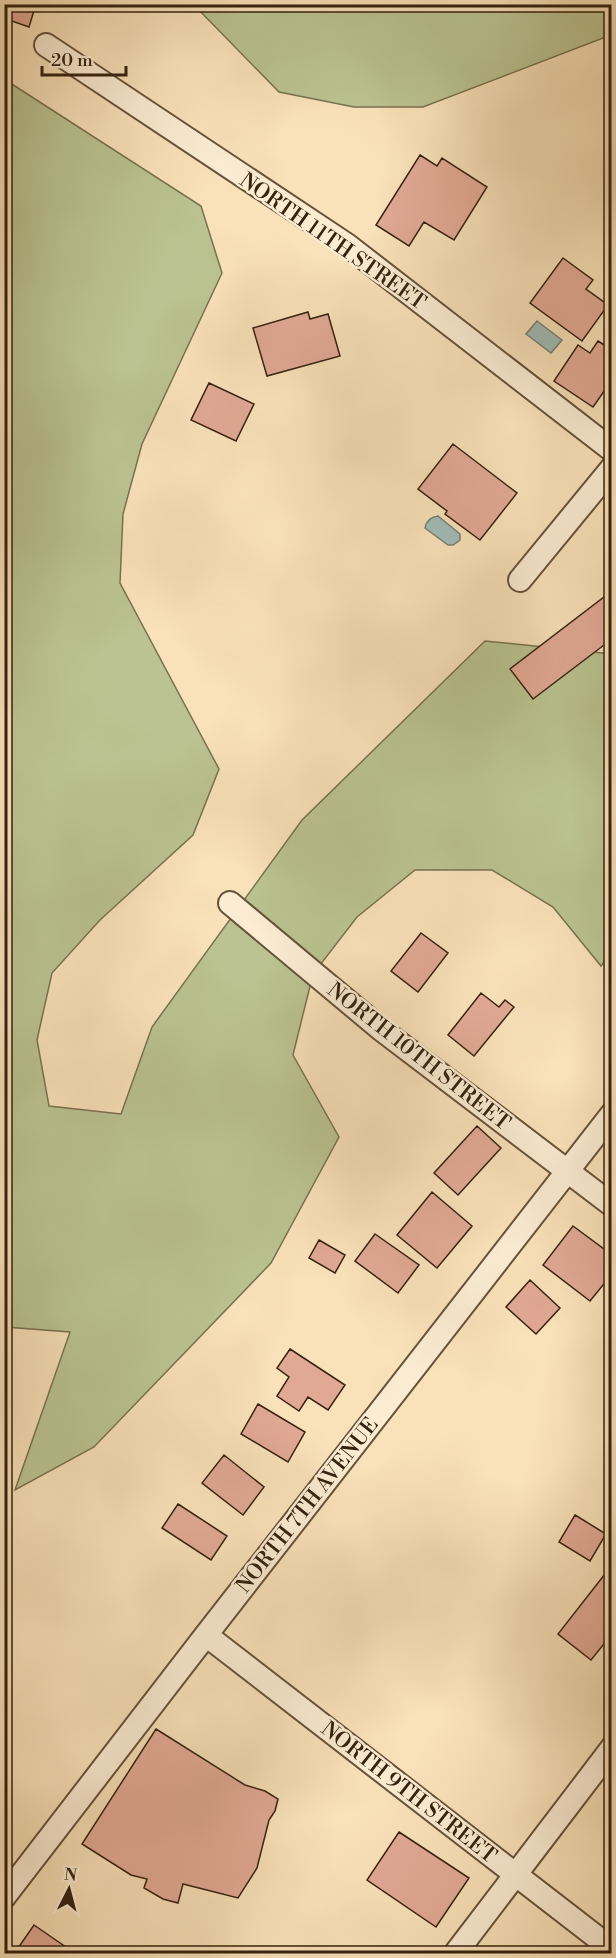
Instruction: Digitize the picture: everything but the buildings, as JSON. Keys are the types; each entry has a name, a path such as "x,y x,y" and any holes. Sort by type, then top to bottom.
{"street":[{"name":"NORTH 11TH STREET","path":"46,45 347,245 612,450"},
{"path":"520,580 612,468"},
{"name":"NORTH 10TH STREET","path":"230,903 382,1030 612,1205"},
{"name":"NORTH 7TH AVENUE","path":"4,1897 612,1114"},
{"name":"NORTH 9TH STREET","path":"206,1635 612,1949"},
{"path":"455,1953 612,1748"}],"green space":[{"path":"194,5 611,5 611,35 423,107 354,107 279,92"},
{"path":"4,79 201,206 222,273 142,444 123,514 120,583 219,769 193,835 100,920 52,973 37,1040 49,1106 121,1114 152,1027 302,820 485,641 612,654 611,954 601,966 553,907 492,870 415,870 357,917 313,974 293,1055 339,1137 271,1263 94,1447 15,1490 70,1332 5,1327"}],"water":[{"path":"537,321 562,340 551,353 526,334"},
{"path":"438,516 460,534 460,540 453,545 448,545 425,528 429,520"}]}
